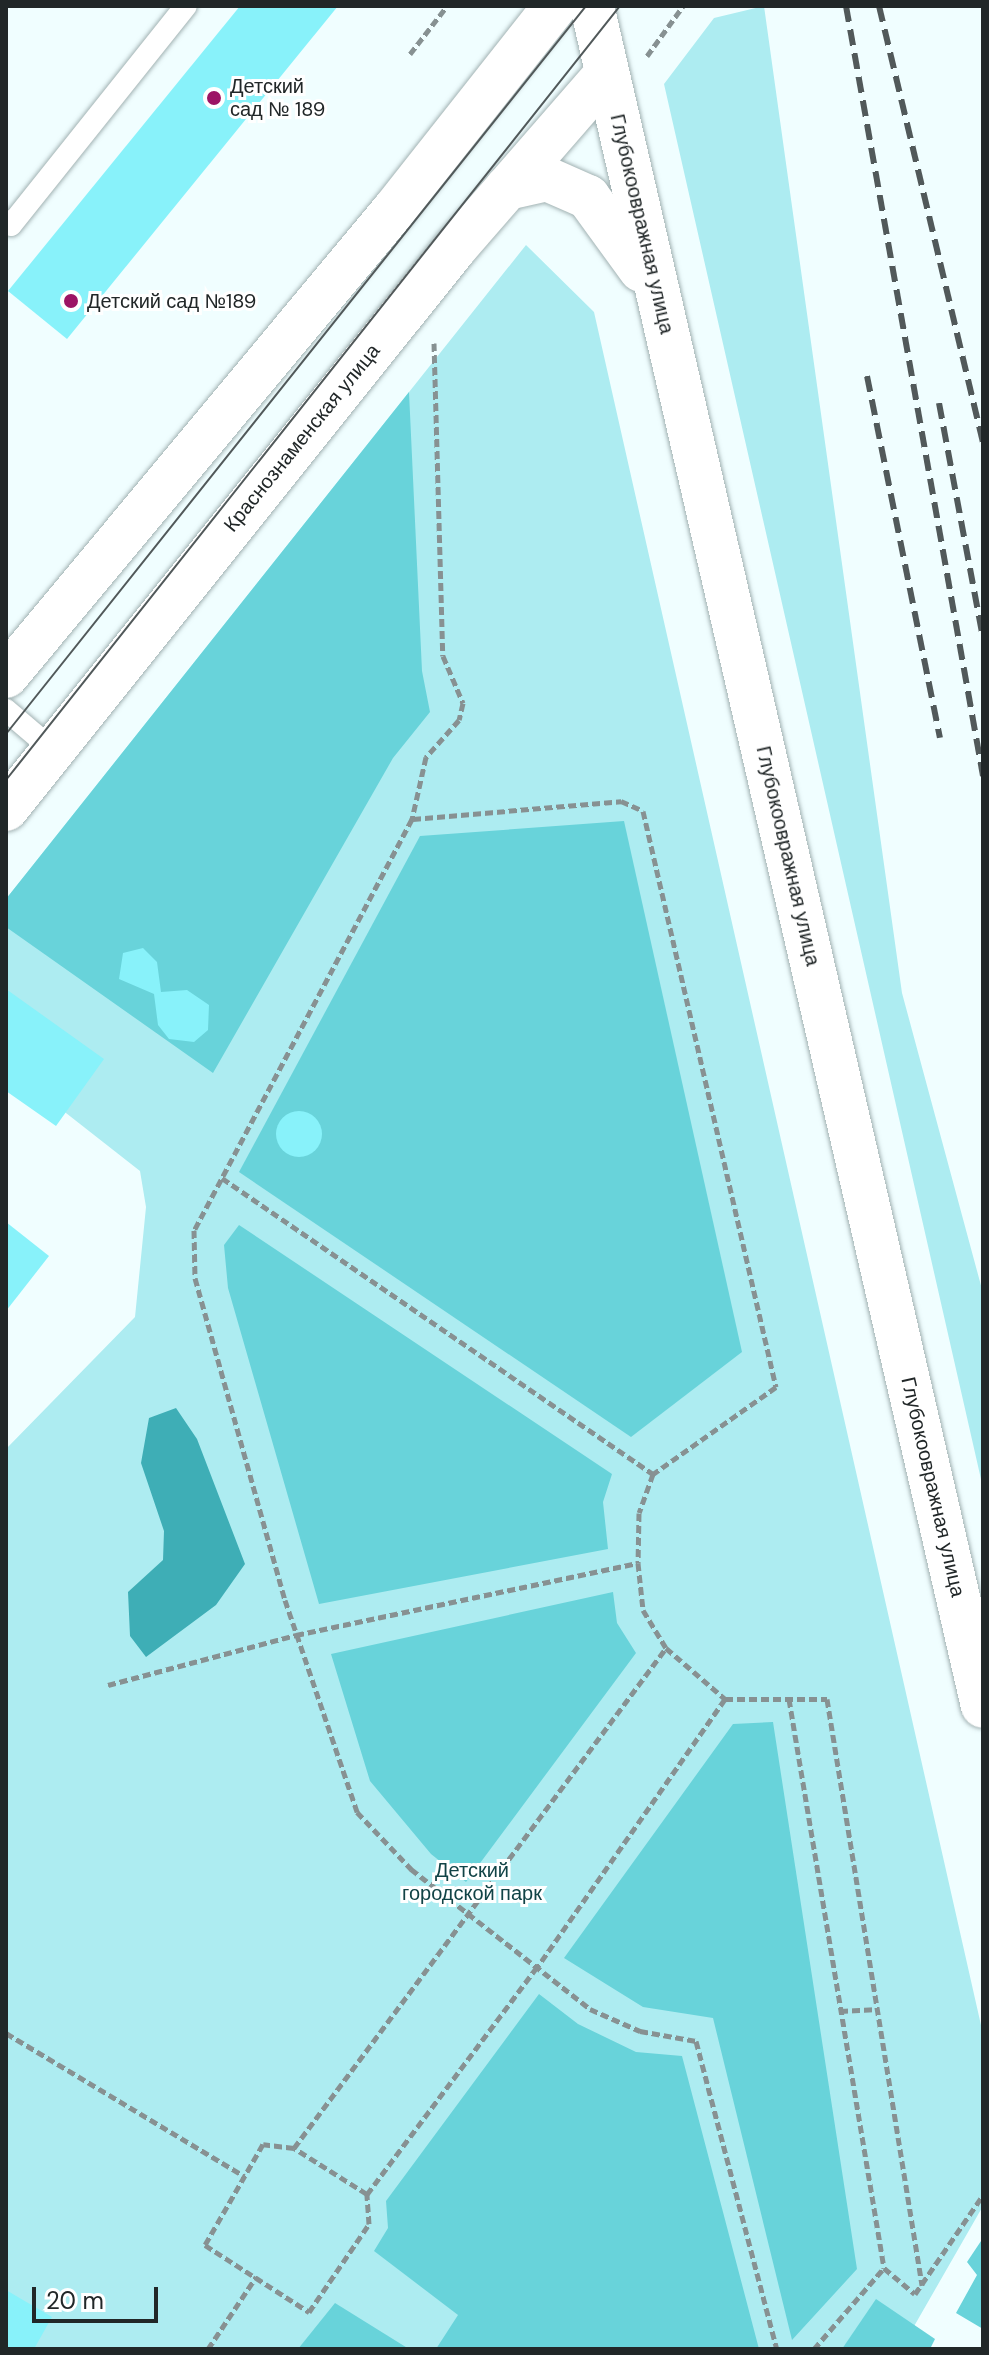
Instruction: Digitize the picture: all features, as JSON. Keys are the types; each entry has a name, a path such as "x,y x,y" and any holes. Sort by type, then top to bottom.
{"main road":[{"path":"6,676 394,210 555,6"},
{"name":"Глубокоовражная улица","path":"592,6 624,68 662,308 983,1706"},
{"name":"Краснознаменская улица","path":"6,809 507,188 624,68"},
{"path":"507,188 547,179 588,197 621,235 662,308"}],"lane":[{"path":"6,221 11,225 186,6"},
{"path":"6,710 53,750"}],"path":[{"path":"410,54 447,6"},
{"path":"624,68 683,6"},
{"path":"433,338 443,656 463,703 459,720 426,757 412,819 194,1230 195,1278 296,1635 357,1812 411,1869 590,2009 640,2031 696,2041 777,2349"},
{"path":"412,819 621,801 643,811 776,1387 653,1474 639,1513 638,1563 643,1610 666,1648 725,1699 827,1699 874,2009 922,2285"},
{"path":"222,1178 653,1474"},
{"path":"108,1685 296,1635 638,1563"},
{"path":"294,2148 666,1648"},
{"path":"367,2194 294,2148 263,2144 205,2245 309,2312 369,2224 367,2194 537,1967 725,1699"},
{"path":"789,1699 884,2268 915,2294 983,2195"},
{"path":"840,2011 874,2009"},
{"path":"6,2033 244,2176"},
{"path":"814,2349 884,2268"},
{"path":"208,2349 256,2277"}],"green space":[{"path":"764,6 902,993 983,1293 983,1488 664,84 714,18"},
{"name":"Детский городской парк","path":"526,245 594,312 983,2034 983,2206 901,2349 6,2349 6,1449 135,1317 146,1207 140,1171 6,1066 6,899"}],"shaded area":[{"path":"409,392 422,671 430,712 393,758 213,1073 6,927 6,899"},
{"path":"624,821 742,1352 631,1437 239,1172 420,836"},
{"path":"239,1225 612,1474 603,1502 608,1549 319,1604 228,1288 224,1245"},
{"path":"176,1408 197,1439 245,1564 216,1605 146,1657 130,1636 128,1592 163,1560 164,1531 141,1463 149,1418"},
{"path":"613,1592 617,1623 636,1653 466,1882 431,1854 370,1781 331,1654"},
{"path":"773,1722 857,2269 792,2340 713,2018 643,2007 564,1958 733,1724"},
{"path":"539,1994 578,2024 636,2052 682,2056 759,2349 436,2349 458,2315 374,2251 388,2228 386,2201"},
{"path":"983,2238 983,2329 956,2313 977,2275 967,2262"},
{"path":"876,2299 935,2339 930,2349 842,2349"},
{"path":"335,2303 409,2349 298,2349"}],"building":[{"name":"Детский сад № 189","path":"240,6 338,6 67,339 8,291"},
{"path":"143,948 157,962 161,992 187,990 209,1005 208,1030 194,1042 169,1039 158,1025 154,994 119,979 123,953"},
{"path":"6,989 104,1059 56,1126 6,1091"},
{"path":"299,1111 315,1118 322,1134 315,1150 299,1157 283,1150 276,1134 283,1118"},
{"path":"6,1222 49,1256 6,1311"},
{"path":"6,2290 52,2317 34,2349 6,2349"}],"tram line":[{"path":"6,734 586,6"},
{"path":"6,780 620,6"}],"railway":[{"path":"846,6 983,776"},
{"path":"879,6 983,443"},
{"path":"867,376 940,738"},
{"path":"939,403 983,638"}],"place":[{"name":"Детский сад № 189","path":"214,98"},
{"name":"Детский сад №189","path":"71,301"}]}
